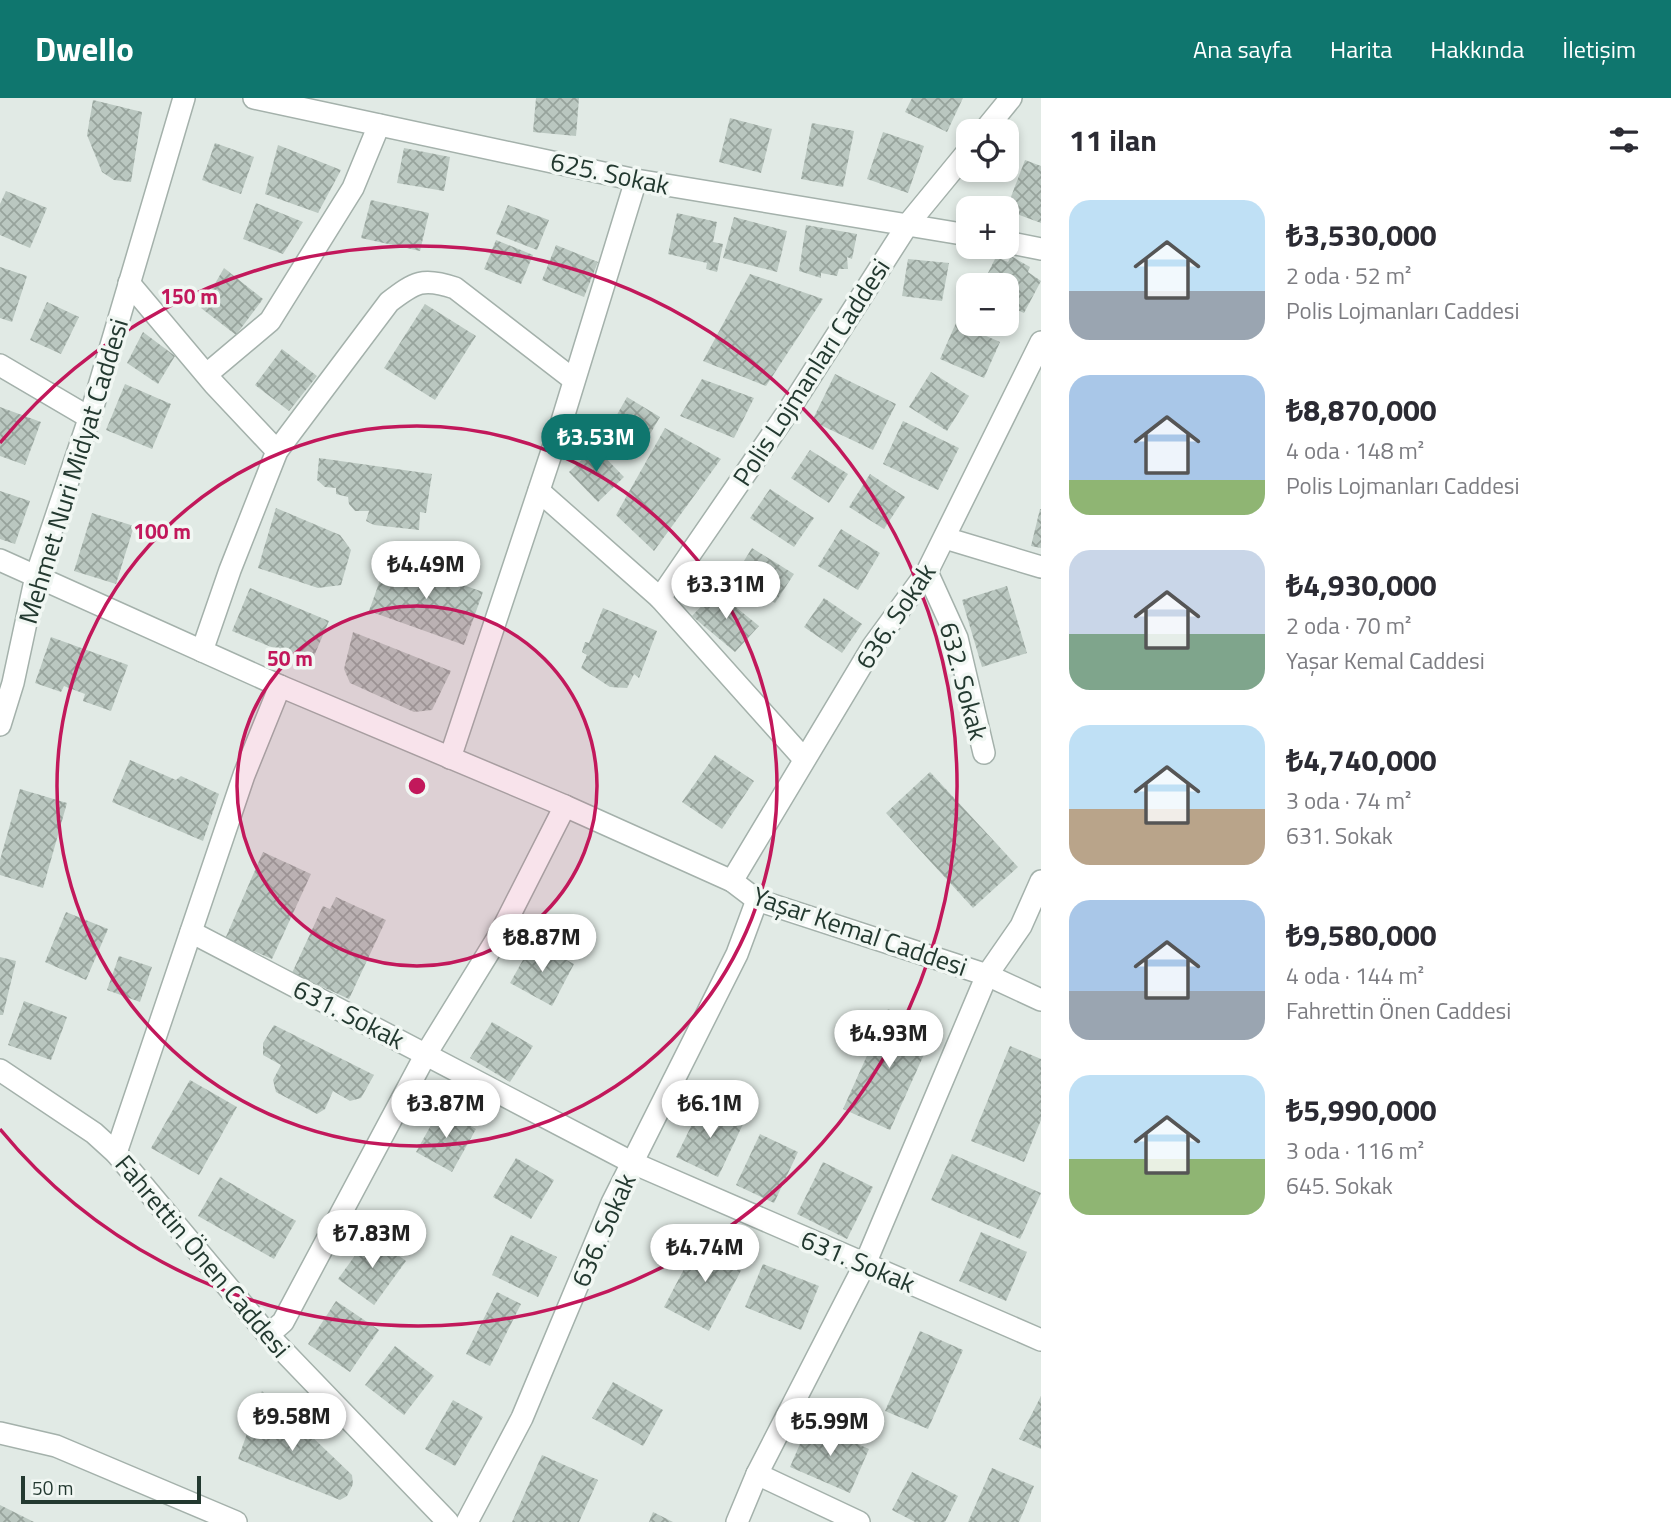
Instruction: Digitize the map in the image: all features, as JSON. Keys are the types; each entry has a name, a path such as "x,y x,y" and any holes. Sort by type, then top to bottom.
{"street":[{"name":"Mehmet Nuri Midyat Caddesi","path":"0,724 13,683 36,576 90,418 184,98"},
{"name":"625. Sokak","path":"254,98 636,180 956,233"},
{"path":"994,119 1011,98"},
{"path":"206,374 270,321 352,188 379,125"},
{"name":"Polis Lojmanları Caddesi","path":"660,598 779,424 908,224 956,166"},
{"path":"450,758 539,491 636,180"},
{"path":"1019,245 1041,249"},
{"path":"202,651 230,570 277,451 390,302 413,284 435,281 455,288 574,380"},
{"path":"130,283 206,374 277,451"},
{"name":"636. Sokak","path":"732,881 873,646 927,572 1041,342"},
{"path":"0,365 90,418"},
{"path":"539,491 660,598 804,759"},
{"path":"945,538 1041,567"},
{"name":"Yaşar Kemal Caddesi","path":"0,560 202,651 565,806 732,881 757,900 987,975 1041,1000"},
{"name":"632. Sokak","path":"927,572 957,638 984,753"},
{"path":"116,1153 244,775 280,685"},
{"path":"268,1335 283,1322 426,1054 500,934 565,806"},
{"path":"737,1522 757,1474 865,1264 987,975 1021,926 1041,881"},
{"name":"636. Sokak","path":"467,1522 522,1418 612,1203 737,954 757,900"},
{"name":"631. Sokak","path":"191,932 633,1163 1041,1340"},
{"name":"Fahrettin Önen Caddesi","path":"0,1070 94,1133 116,1153 268,1335 448,1522"},
{"path":"0,1433 56,1446 236,1522"},
{"path":"757,1474 859,1522"}],"building":[{"path":"536,98 579,98 576,136 533,132"},
{"path":"912,98 963,98 947,132 905,112"},
{"path":"93,100 142,112 131,182 114,180 102,172 87,135"},
{"path":"730,118 772,129 761,173 719,162"},
{"path":"812,123 854,131 843,187 801,179"},
{"path":"883,132 924,146 908,193 867,179"},
{"path":"215,143 254,157 241,194 202,180"},
{"path":"278,145 341,170 318,213 265,194"},
{"path":"404,148 450,157 444,191 397,183"},
{"path":"1025,160 1041,166 1041,223 1019,215 1019,196 1011,196 1019,182"},
{"path":"6,191 47,208 30,248 0,235 0,204"},
{"path":"371,200 429,213 420,251 361,238"},
{"path":"256,203 303,222 283,254 243,239"},
{"path":"508,205 549,220 537,250 496,234"},
{"path":"677,213 717,222 713,242 723,244 717,272 706,269 707,263 668,254"},
{"path":"734,217 787,231 777,272 723,258"},
{"path":"806,225 857,234 852,259 847,257 848,269 839,269 837,276 821,273 821,278 799,271"},
{"path":"496,240 533,255 521,284 484,269"},
{"path":"556,245 598,262 584,297 542,280"},
{"path":"908,259 949,263 942,301 902,296"},
{"path":"995,259 1008,262 1010,259 1016,259 1030,267 1028,272 1041,281 1024,313 1019,311 1019,273 988,273"},
{"path":"0,267 27,276 12,322 0,318"},
{"path":"224,268 263,299 236,335 201,308"},
{"path":"750,274 823,299 766,386 703,361"},
{"path":"47,302 79,317 61,354 30,340"},
{"path":"425,304 476,336 435,400 384,368"},
{"path":"956,323 956,336 986,336 1000,342 984,378 940,359"},
{"path":"143,332 175,356 158,384 127,363"},
{"path":"282,349 317,376 289,411 255,385"},
{"path":"931,372 969,396 947,431 909,407"},
{"path":"835,374 896,404 873,450 812,421"},
{"path":"702,379 754,398 734,438 680,416"},
{"path":"125,384 171,404 152,449 106,430"},
{"path":"627,397 660,417 639,453 606,434"},
{"path":"0,407 41,422 25,465 0,456"},
{"path":"903,421 959,448 938,490 883,464"},
{"path":"665,428 721,459 654,551 616,515"},
{"path":"595,447 624,477 598,502 569,472"},
{"path":"810,450 848,474 829,503 791,478"},
{"path":"319,458 432,474 426,513 420,512 419,530 374,525 366,521 369,511 355,511 349,504 348,497 336,494 336,488 325,487 317,480"},
{"path":"870,474 905,497 884,529 849,507"},
{"path":"770,489 814,518 794,547 750,518"},
{"path":"0,491 30,501 15,544 0,539"},
{"path":"276,508 340,535 351,550 341,585 318,588 258,568"},
{"path":"1041,509 1041,548 1031,546"},
{"path":"92,513 134,526 116,584 74,571"},
{"path":"841,529 880,553 858,590 818,566"},
{"path":"752,548 794,574 775,603 734,577"},
{"path":"388,558 483,592 464,645 369,611"},
{"path":"1007,586 1027,653 982,667 962,600"},
{"path":"250,588 329,621 311,663 232,631"},
{"path":"716,591 759,626 735,652 692,616"},
{"path":"824,598 862,624 842,653 804,627"},
{"path":"603,608 657,631 639,678 634,674 627,688 610,687 581,668 587,655 582,652 585,642 589,643"},
{"path":"353,632 451,671 432,710 414,712 350,683 344,669"},
{"path":"51,637 128,665 111,711 83,701 85,694 64,686 61,692 35,683"},
{"path":"715,755 754,781 722,829 682,802"},
{"path":"130,760 176,780 181,776 219,794 203,841 112,802"},
{"path":"930,772 1018,867 973,908 886,813"},
{"path":"20,789 67,803 43,888 0,875 0,860"},
{"path":"263,852 311,874 272,959 225,939"},
{"path":"336,897 386,920 349,999 292,973 323,906 330,909"},
{"path":"66,912 108,929 86,980 45,962"},
{"path":"533,942 574,964 552,1006 510,983"},
{"path":"119,956 152,967 140,1002 107,990"},
{"path":"0,957 16,961 3,1015 0,1015"},
{"path":"24,1001 67,1017 51,1060 8,1045"},
{"path":"888,1009 935,1030 890,1130 843,1109"},
{"path":"492,1022 533,1046 510,1082 470,1058"},
{"path":"274,1025 374,1075 361,1098 350,1101 333,1091 325,1109 317,1114 276,1092 273,1080 281,1065 263,1055 263,1043"},
{"path":"1010,1046 1041,1059 1041,1120 1024,1162 971,1141"},
{"path":"190,1080 237,1107 199,1175 151,1148"},
{"path":"703,1102 744,1122 718,1177 676,1157"},
{"path":"440,1109 476,1129 452,1172 416,1152"},
{"path":"760,1134 798,1152 774,1203 736,1185"},
{"path":"952,1154 1041,1193 1020,1239 931,1200"},
{"path":"516,1158 554,1180 531,1219 493,1197"},
{"path":"823,1162 873,1187 847,1239 797,1214"},
{"path":"220,1177 296,1221 274,1259 198,1216"},
{"path":"981,1232 1027,1252 1006,1301 959,1281"},
{"path":"370,1235 406,1261 374,1305 338,1279"},
{"path":"511,1235 557,1257 538,1297 492,1275"},
{"path":"701,1237 746,1261 709,1331 664,1307"},
{"path":"763,1264 819,1286 801,1330 745,1307"},
{"path":"497,1292 521,1304 490,1366 466,1354"},
{"path":"336,1301 379,1330 350,1372 308,1344"},
{"path":"920,1331 963,1350 928,1429 885,1411"},
{"path":"395,1346 434,1376 404,1415 365,1385"},
{"path":"613,1382 663,1410 643,1446 592,1418"},
{"path":"262,1391 277,1405 287,1420 307,1432 352,1475 353,1484 347,1496 340,1500 238,1459"},
{"path":"1041,1396 1041,1449 1019,1439"},
{"path":"453,1400 483,1417 455,1466 425,1449"},
{"path":"809,1423 869,1449 850,1493 790,1467"},
{"path":"542,1455 598,1480 579,1522 512,1522"},
{"path":"992,1468 1034,1486 1019,1522 968,1522"},
{"path":"912,1472 958,1496 945,1522 915,1522 892,1510"},
{"path":"0,1505 34,1522 0,1522"},
{"path":"653,1512 673,1522 649,1522"}]}
